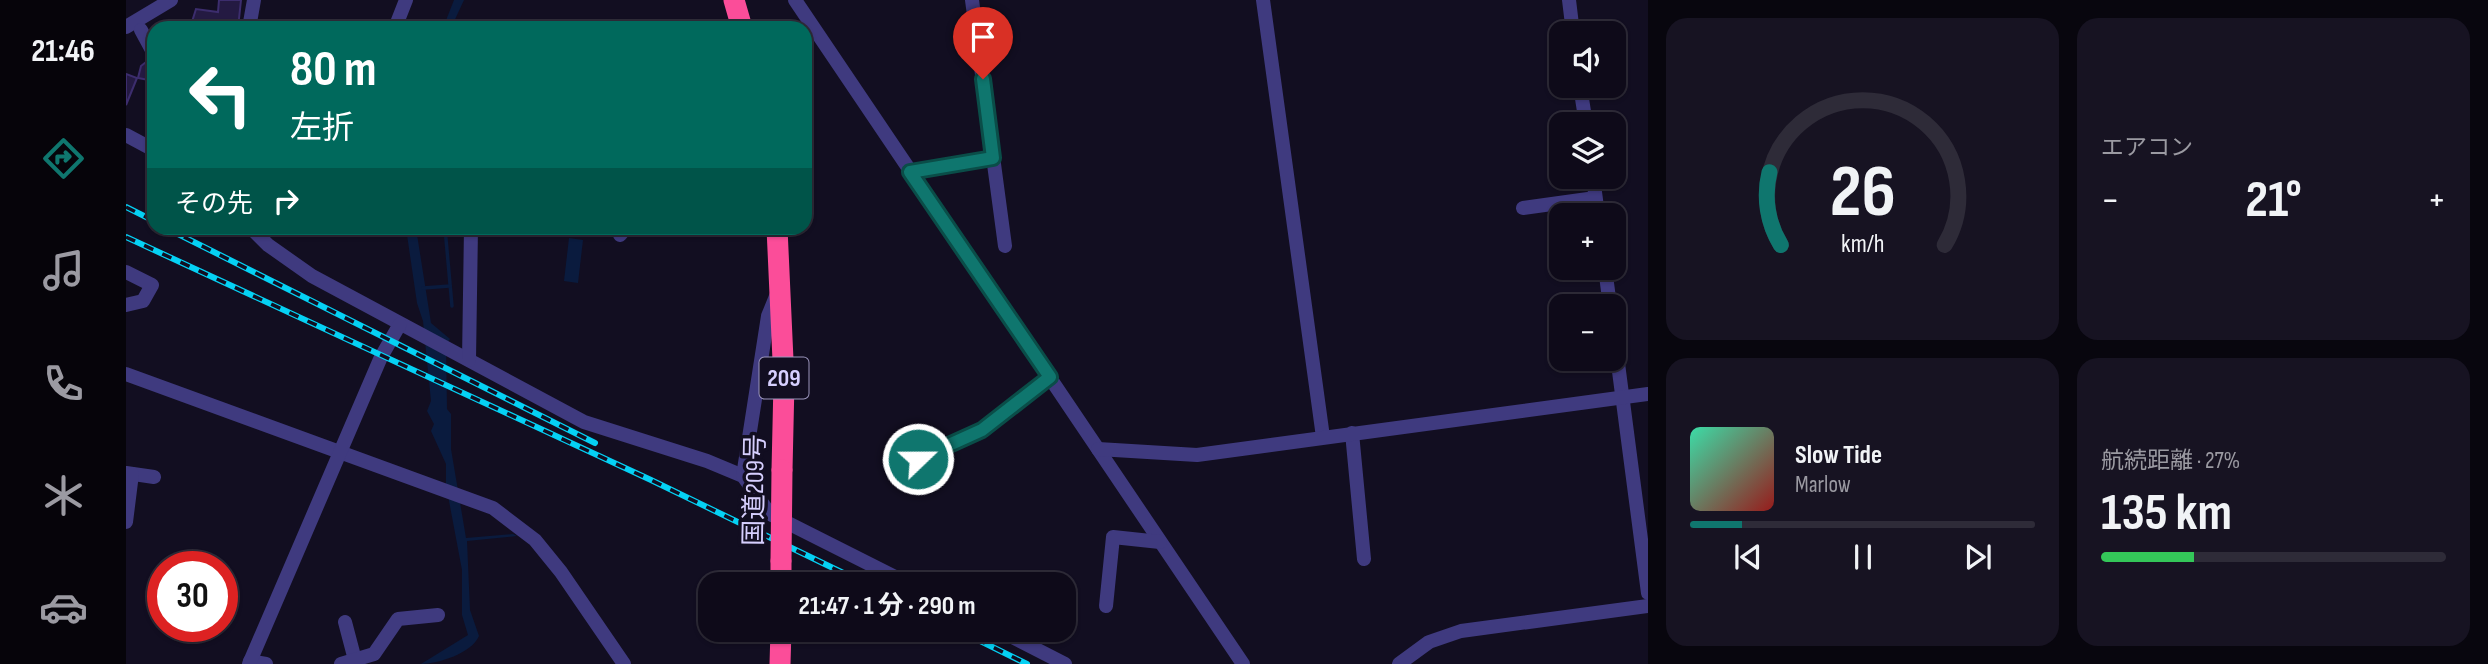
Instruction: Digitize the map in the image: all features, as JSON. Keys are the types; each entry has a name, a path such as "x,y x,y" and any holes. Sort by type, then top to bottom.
{"highway":[{"path":"734,0 740,21"},
{"name":"国道209号","path":"777,235 784,382 781,572"},
{"path":"780,664 781,642"}],"street":[{"path":"126,27 171,0"},
{"path":"250,21 254,0"},
{"path":"398,21 406,0"},
{"path":"795,0 809,21"},
{"path":"972,0 1004,246"},
{"path":"1263,0 1323,437"},
{"path":"1569,0 1572,21"},
{"path":"812,25 1243,664"},
{"path":"141,30 147,41"},
{"path":"126,135 147,146"},
{"path":"910,172 993,158"},
{"path":"1594,189 1596,203"},
{"path":"1523,208 1595,198"},
{"path":"258,235 312,276 584,422 707,461 743,476 770,514 885,572"},
{"path":"469,360 471,235"},
{"path":"126,272 152,285 144,301 126,305"},
{"path":"743,476 768,316 780,286"},
{"path":"266,664 250,663 381,356 400,324"},
{"path":"1619,371 1648,593"},
{"path":"126,374 493,508 544,551 624,664"},
{"path":"918,459 982,430 1050,377"},
{"path":"1098,449 1197,455 1648,394"},
{"path":"1352,433 1364,559"},
{"path":"126,522 129,474 154,477"},
{"path":"1106,606 1113,537 1160,542"},
{"path":"1399,664 1429,642 1461,631 1648,606"},
{"path":"345,622 348,662 374,654 398,619 438,615"},
{"path":"1022,642 1065,664"}],"water":[{"path":"454,0 464,0 454,21 446,21"},
{"path":"407,235 417,235 431,323 450,339 446,344 447,409 451,414 451,449 466,538 513,534 517,536 467,541 470,610 479,636 469,648 454,656 421,664 468,635 462,615 462,570 446,485 446,464 431,431 434,424 427,411 431,401 423,321 417,303"},
{"path":"569,238 583,240 578,283 564,281"}],"building":[{"path":"219,0 241,0 239,21 192,21 196,9 218,12"},
{"path":"147,62 147,80 138,78 141,66"},
{"path":"126,74 137,78 126,105"}],"waterway":[{"path":"446,235 452,306"},
{"path":"423,288 450,286"}],"railway":[{"path":"126,207 147,218"},
{"path":"180,235 595,443"},
{"path":"126,237 651,480 841,572"},
{"path":"982,642 1027,664"}],"route":[{"path":"918,459 982,430 1017,406 1050,377 910,172 993,158 983,79"}]}
